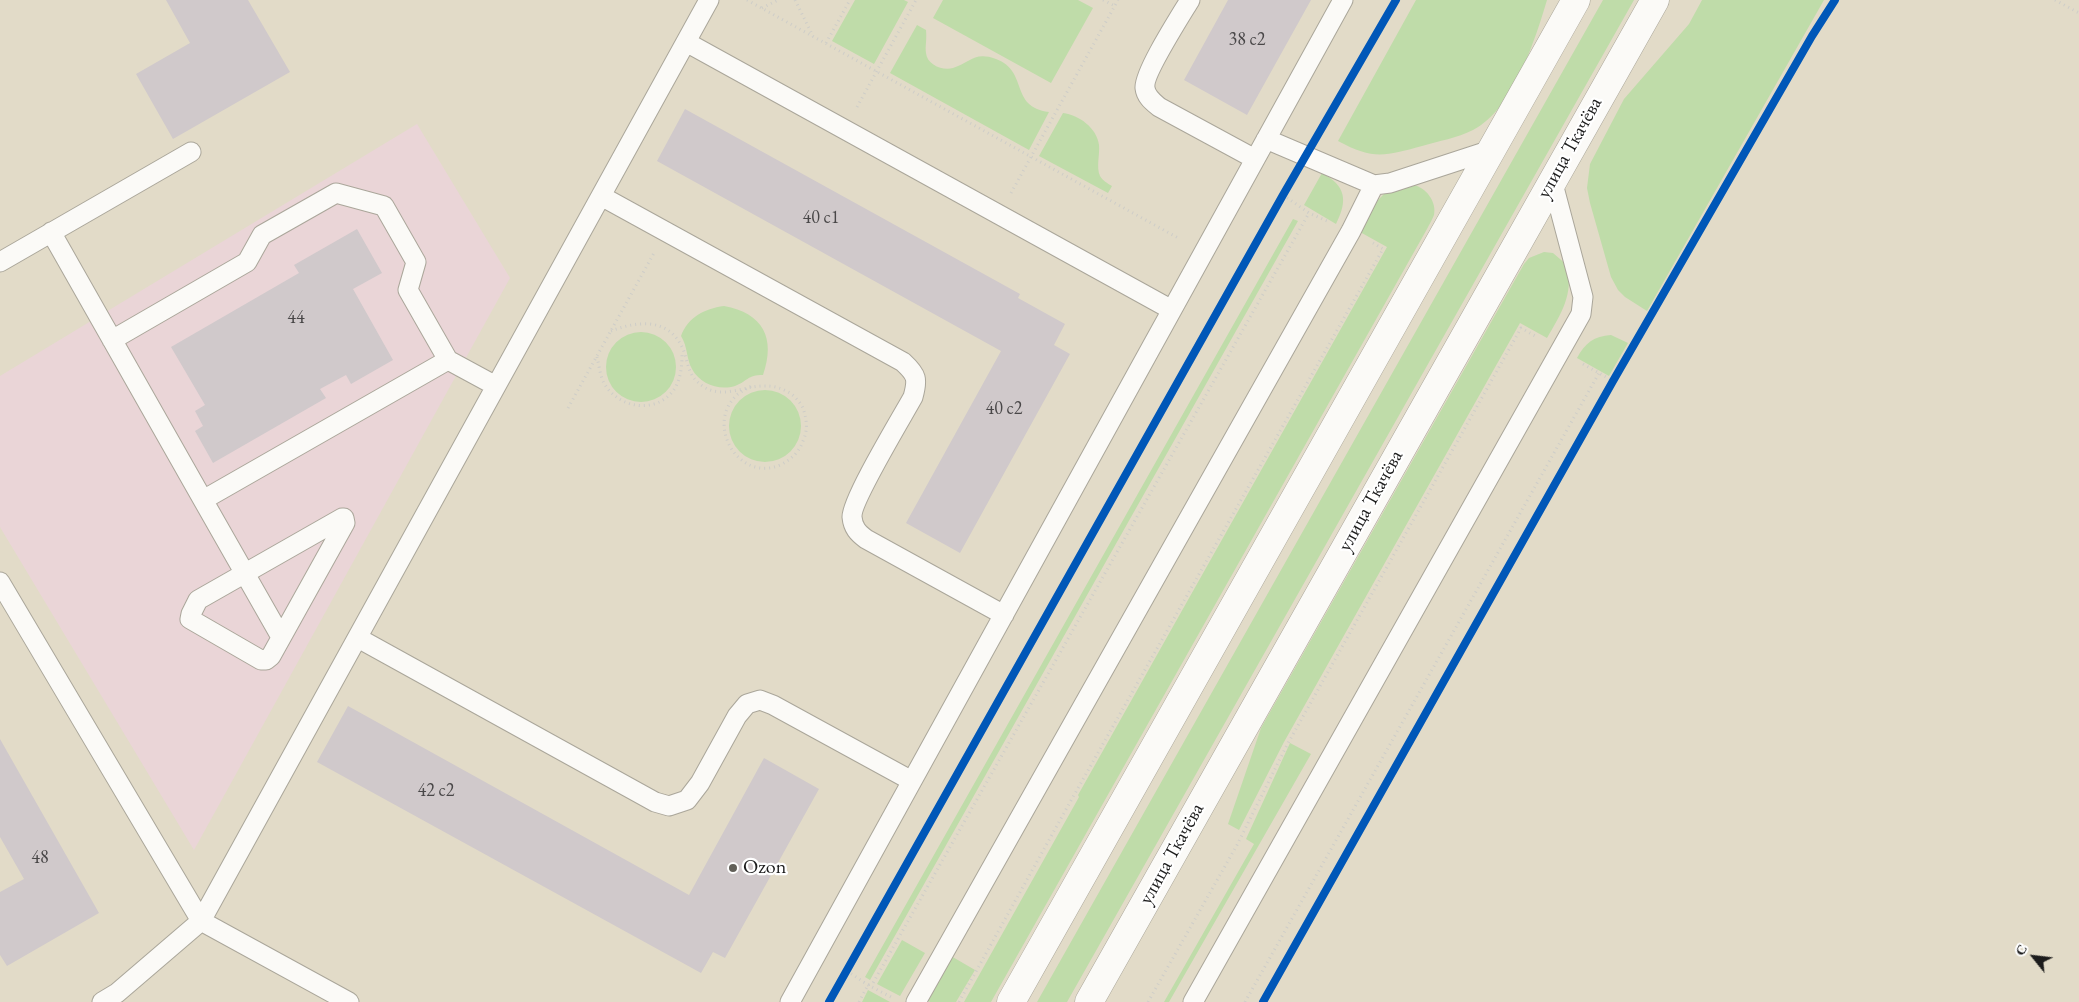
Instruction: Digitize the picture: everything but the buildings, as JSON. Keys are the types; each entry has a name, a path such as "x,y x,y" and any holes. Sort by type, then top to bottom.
{"street":[{"path":"1011,1002 1494,149 1576,0"},
{"name":"улица Ткачёва","path":"1089,1002 1552,180 1655,1"}],"lane":[{"path":"102,1002 117,993 201,921 709,0"},
{"path":"1190,0 1149,74 1145,88 1149,98 1159,107 1255,159"},
{"path":"790,1002 1343,0"},
{"path":"686,42 1172,310"},
{"path":"1266,139 1374,185 1390,183 1494,149"},
{"path":"0,262 191,152"},
{"path":"1193,1002 1562,351 1581,314 1583,297 1552,180"},
{"path":"916,1002 1350,231 1374,185"},
{"path":"112,340 247,262 262,235 336,193 384,206 416,262 408,290 448,360 496,386"},
{"path":"601,196 903,362 914,372 917,384 913,397 858,497 852,516 855,531 866,539 1004,615"},
{"path":"51,232 281,637"},
{"path":"203,500 448,360"},
{"path":"344,518 345,523 281,637 271,656 266,660 260,660 190,619 190,614 198,600 344,518"},
{"path":"0,582 201,921 349,1002"},
{"path":"358,638 655,802 669,806 687,800 700,783 737,716 747,704 760,700 773,705 912,781"}],"path":[{"path":"747,0 1204,252"},
{"path":"762,8 778,0"},
{"path":"795,0 813,36"},
{"path":"826,44 850,0"},
{"path":"845,130 916,0"},
{"path":"1103,0 1115,6"},
{"path":"999,215 1118,0"},
{"path":"829,1002 1283,195 1396,0"},
{"path":"1263,1002 1613,380 1812,36 1835,0"},
{"path":"2055,0 2079,13"},
{"path":"960,1002 1074,795 1383,249 1350,231 1309,213 1283,195"},
{"path":"859,1002 868,985 873,983 1309,213"},
{"path":"568,408 666,231"},
{"path":"611,331 630,324 646,322 660,326 673,335 682,348 687,366 694,378 705,387 719,392 751,386 766,384 780,387 792,394 802,405 806,419 806,434 801,447 792,458 779,466 765,468 750,465 738,458 729,447 724,433 724,418 729,405 738,394 751,386"},
{"path":"1148,1002 1237,845 1287,746 1521,328 1613,380"},
{"path":"597,357 603,382 615,397 630,405 648,406 663,400 674,388 681,370 682,348"},
{"path":"1245,1002 1599,373"},
{"path":"847,970 868,985 892,998"}],"shaded area":[{"path":"417,124 510,278 194,850 0,527 0,376"}],"green space":[{"path":"855,0 904,0 908,2 874,64 832,41"},
{"path":"943,0 1078,0 1093,8 1051,83 933,18"},
{"path":"1416,0 1547,0 1529,53 1511,91 1500,107 1473,130 1448,139 1388,154 1370,154 1338,141"},
{"path":"1603,0 1634,0 1067,1002 1037,1002"},
{"path":"1702,0 1824,0 1647,311 1625,297 1618,290 1611,277 1587,188 1590,164 1624,99 1689,24"},
{"path":"917,25 926,30 926,53 932,64 940,68 949,69 977,57 982,56 996,59 1013,72 1028,103 1037,109 1049,112 1029,150 890,73"},
{"path":"1063,113 1075,116 1086,123 1095,133 1099,145 1098,169 1100,176 1112,186 1108,193 1039,156"},
{"path":"1322,173 1336,183 1342,194 1342,208 1336,224 1304,205"},
{"path":"1393,185 1418,186 1430,196 1434,205 1434,215 991,1002 964,1002 1079,797 1078,795 1387,247 1360,232 1377,201"},
{"path":"1293,219 1298,221 870,980 865,977"},
{"path":"1544,252 1553,253 1567,265 1569,275 1565,303 1557,321 1547,338 1520,323 1284,742 1239,830 1228,824 1261,728 1524,264 1529,258"},
{"path":"724,306 737,309 757,321 767,339 768,350 763,375 751,377 735,386 723,388 705,382 695,374 690,365 681,336 692,319 710,309"},
{"path":"648,332 661,338 670,347 674,353 676,367 674,381 666,392 655,400 634,402 627,400 616,392 608,381 606,360 608,353 616,342 627,334"},
{"path":"1611,335 1628,343 1609,376 1577,358 1583,348 1591,341"},
{"path":"772,390 791,400 799,412 801,426 799,440 791,452 779,460 758,462 739,452 731,440 729,419 739,400 751,392"},
{"path":"1290,743 1311,754 1169,1002 1164,1002 1254,844 1246,839"},
{"path":"902,940 925,953 900,996 877,984"},
{"path":"951,956 975,970 956,1002 930,1002 926,1000"},
{"path":"868,990 890,1002 862,1002"}],"cycle path":[{"path":"829,1002 1283,195 1396,0"},
{"path":"1263,1002 1613,381 1812,36 1835,0"}],"place":[{"name":"Ozon","path":"733,868"}]}
